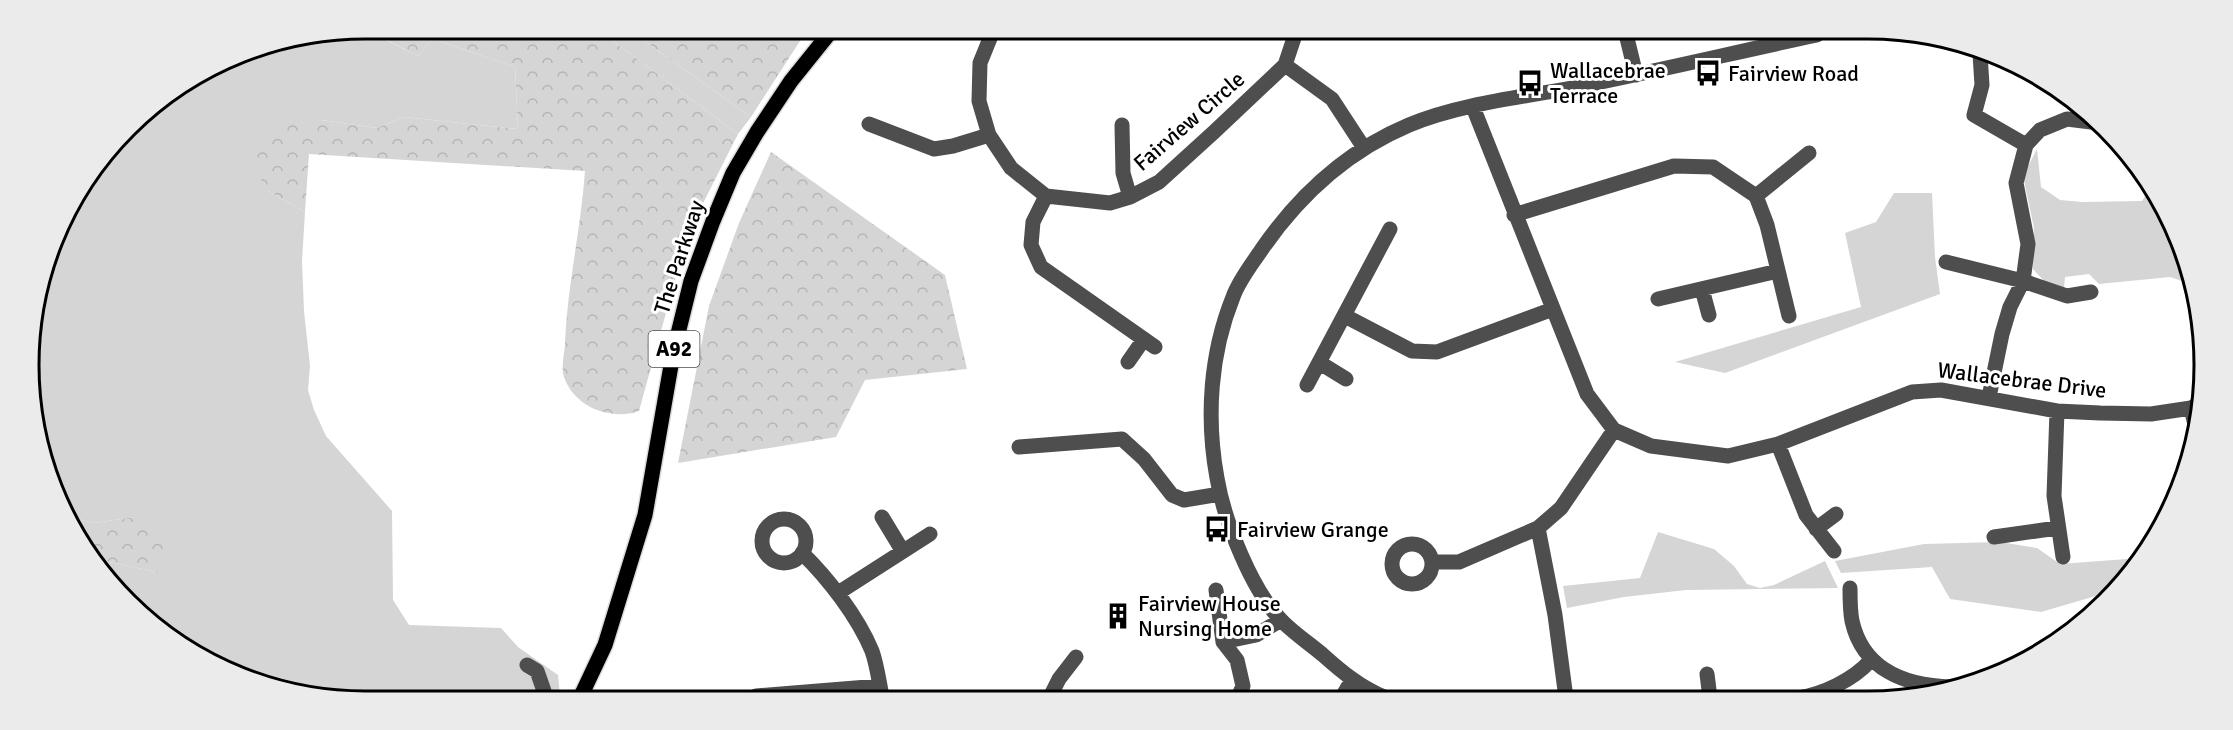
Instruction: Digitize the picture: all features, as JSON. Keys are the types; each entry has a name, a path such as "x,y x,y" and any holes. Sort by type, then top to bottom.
{"main road":[{"name":"The Parkway","path":"583,691 605,645 645,515 673,354 691,280 733,173 790,81 824,39"}],"street":[{"path":"990,39 980,63 979,101 989,135 1011,168 1046,196 1033,222 1031,245 1041,267 1149,343 1128,362"},
{"name":"Fairview Circle","path":"1046,196 1110,203 1131,197 1159,182 1285,65 1294,39"},
{"path":"1627,39 1636,75"},
{"path":"1372,691 1352,680 1281,620 1244,562 1220,494 1214,455 1211,402 1214,366 1233,295 1286,214 1332,170 1365,148 1410,125 1473,107 1636,75 1796,39"},
{"path":"1980,59 1982,85 1974,116 2026,145"},
{"path":"1285,65 1332,99 1365,148"},
{"path":"1473,107 1587,394 1614,430 1651,446 1685,453 1728,456 1778,444 1806,515 1834,551"},
{"path":"1989,397 2002,334 2010,307 2023,281 2028,244 2016,183 2026,145 2040,130 2067,118 2084,121"},
{"path":"869,124 933,149 953,146 989,135"},
{"path":"1122,125 1123,173 1131,197"},
{"path":"1756,196 1809,153"},
{"path":"1514,215 1674,166 1713,167 1756,196 1767,225 1789,316"},
{"path":"1308,385 1390,229"},
{"path":"1946,262 2023,281 2067,296 2091,292"},
{"path":"1658,299 1778,271"},
{"path":"1702,289 1709,315"},
{"path":"1345,316 1412,351 1437,352 1553,309"},
{"path":"1320,363 1346,378"},
{"name":"Wallacebrae Drive","path":"1778,444 1912,392 1941,390 2057,411 2151,414 2191,407"},
{"path":"2057,411 2054,496 2056,528 2063,557"},
{"path":"1433,562 1459,562 1538,528 1561,508 1614,430"},
{"path":"1019,447 1122,439 1144,459 1172,495 1184,500 1220,494"},
{"path":"1816,529 1836,514"},
{"path":"882,517 902,550"},
{"path":"1538,528 1555,615 1565,691"},
{"path":"1994,537 2056,528"},
{"path":"838,593 930,534"},
{"path":"802,553 821,571 838,593 872,651 881,691"},
{"path":"1850,588 1852,621 1870,661 1906,680 1928,686"},
{"path":"1216,590 1223,642 1237,660 1243,686 1241,691"},
{"path":"1223,642 1256,635 1281,620"},
{"path":"1053,691 1076,657"},
{"path":"1825,691 1863,669 1870,661"},
{"path":"527,665 537,671 544,691"},
{"path":"1707,674 1709,691"},
{"path":"1346,691 1352,680"}],"green space":[{"path":"384,39 418,56 433,39 515,67 518,129 404,117 377,128 321,120 268,191 305,212 302,261 304,311 310,366 308,390 326,436 392,511 393,600 409,625 501,628 518,647 558,675 560,691 344,690 301,685 260,674 202,647 167,624 134,596 106,563 104,561 157,572 134,517 94,523 78,519 64,490 50,449 45,429 40,386 42,322 56,260 73,221 94,184 134,134 167,106 202,83 260,56 301,45 344,40"},
{"path":"385,39 433,39 418,56"},
{"path":"433,39 610,39 738,134 688,233 639,411 628,414 606,413 585,404 569,387 563,373 568,301 585,171 309,154 305,212 268,191 245,152 277,123 321,120 377,128 404,117 518,129 515,67"},
{"path":"610,39 642,39 751,117 738,134"},
{"path":"642,39 801,39 751,117"},
{"path":"2037,149 2041,187 2060,200 2142,201 2146,196 2169,240 2183,281 2170,277 2099,284 2089,274 2065,277 2064,288 2044,281 2033,269 2034,228 2023,176"},
{"path":"771,152 945,275 967,369 865,380 836,437 678,463 709,306 739,223"},
{"path":"1894,193 1932,193 1935,257 1940,294 1725,373 1675,362 1861,307 1845,233 1876,222"},
{"path":"134,517 165,541 157,572 104,561 78,519 94,523"},
{"path":"1658,532 1714,549 1734,566 1747,584 1760,588 1774,585 1825,561 1838,588 1686,590 1624,597 1567,608 1563,586 1640,578"},
{"path":"2000,542 2037,548 2060,564 2129,561 2100,595 2041,612 1950,599 1932,567 1841,573 1835,561 1924,544"}],"place":[{"name":"Fairview Road","path":"1708,73"},
{"name":"Wallacebrae Terrace","path":"1530,83"},
{"name":"Fairview Grange","path":"1217,529"},
{"name":"Fairview House Nursing Home","path":"1118,616"}]}
